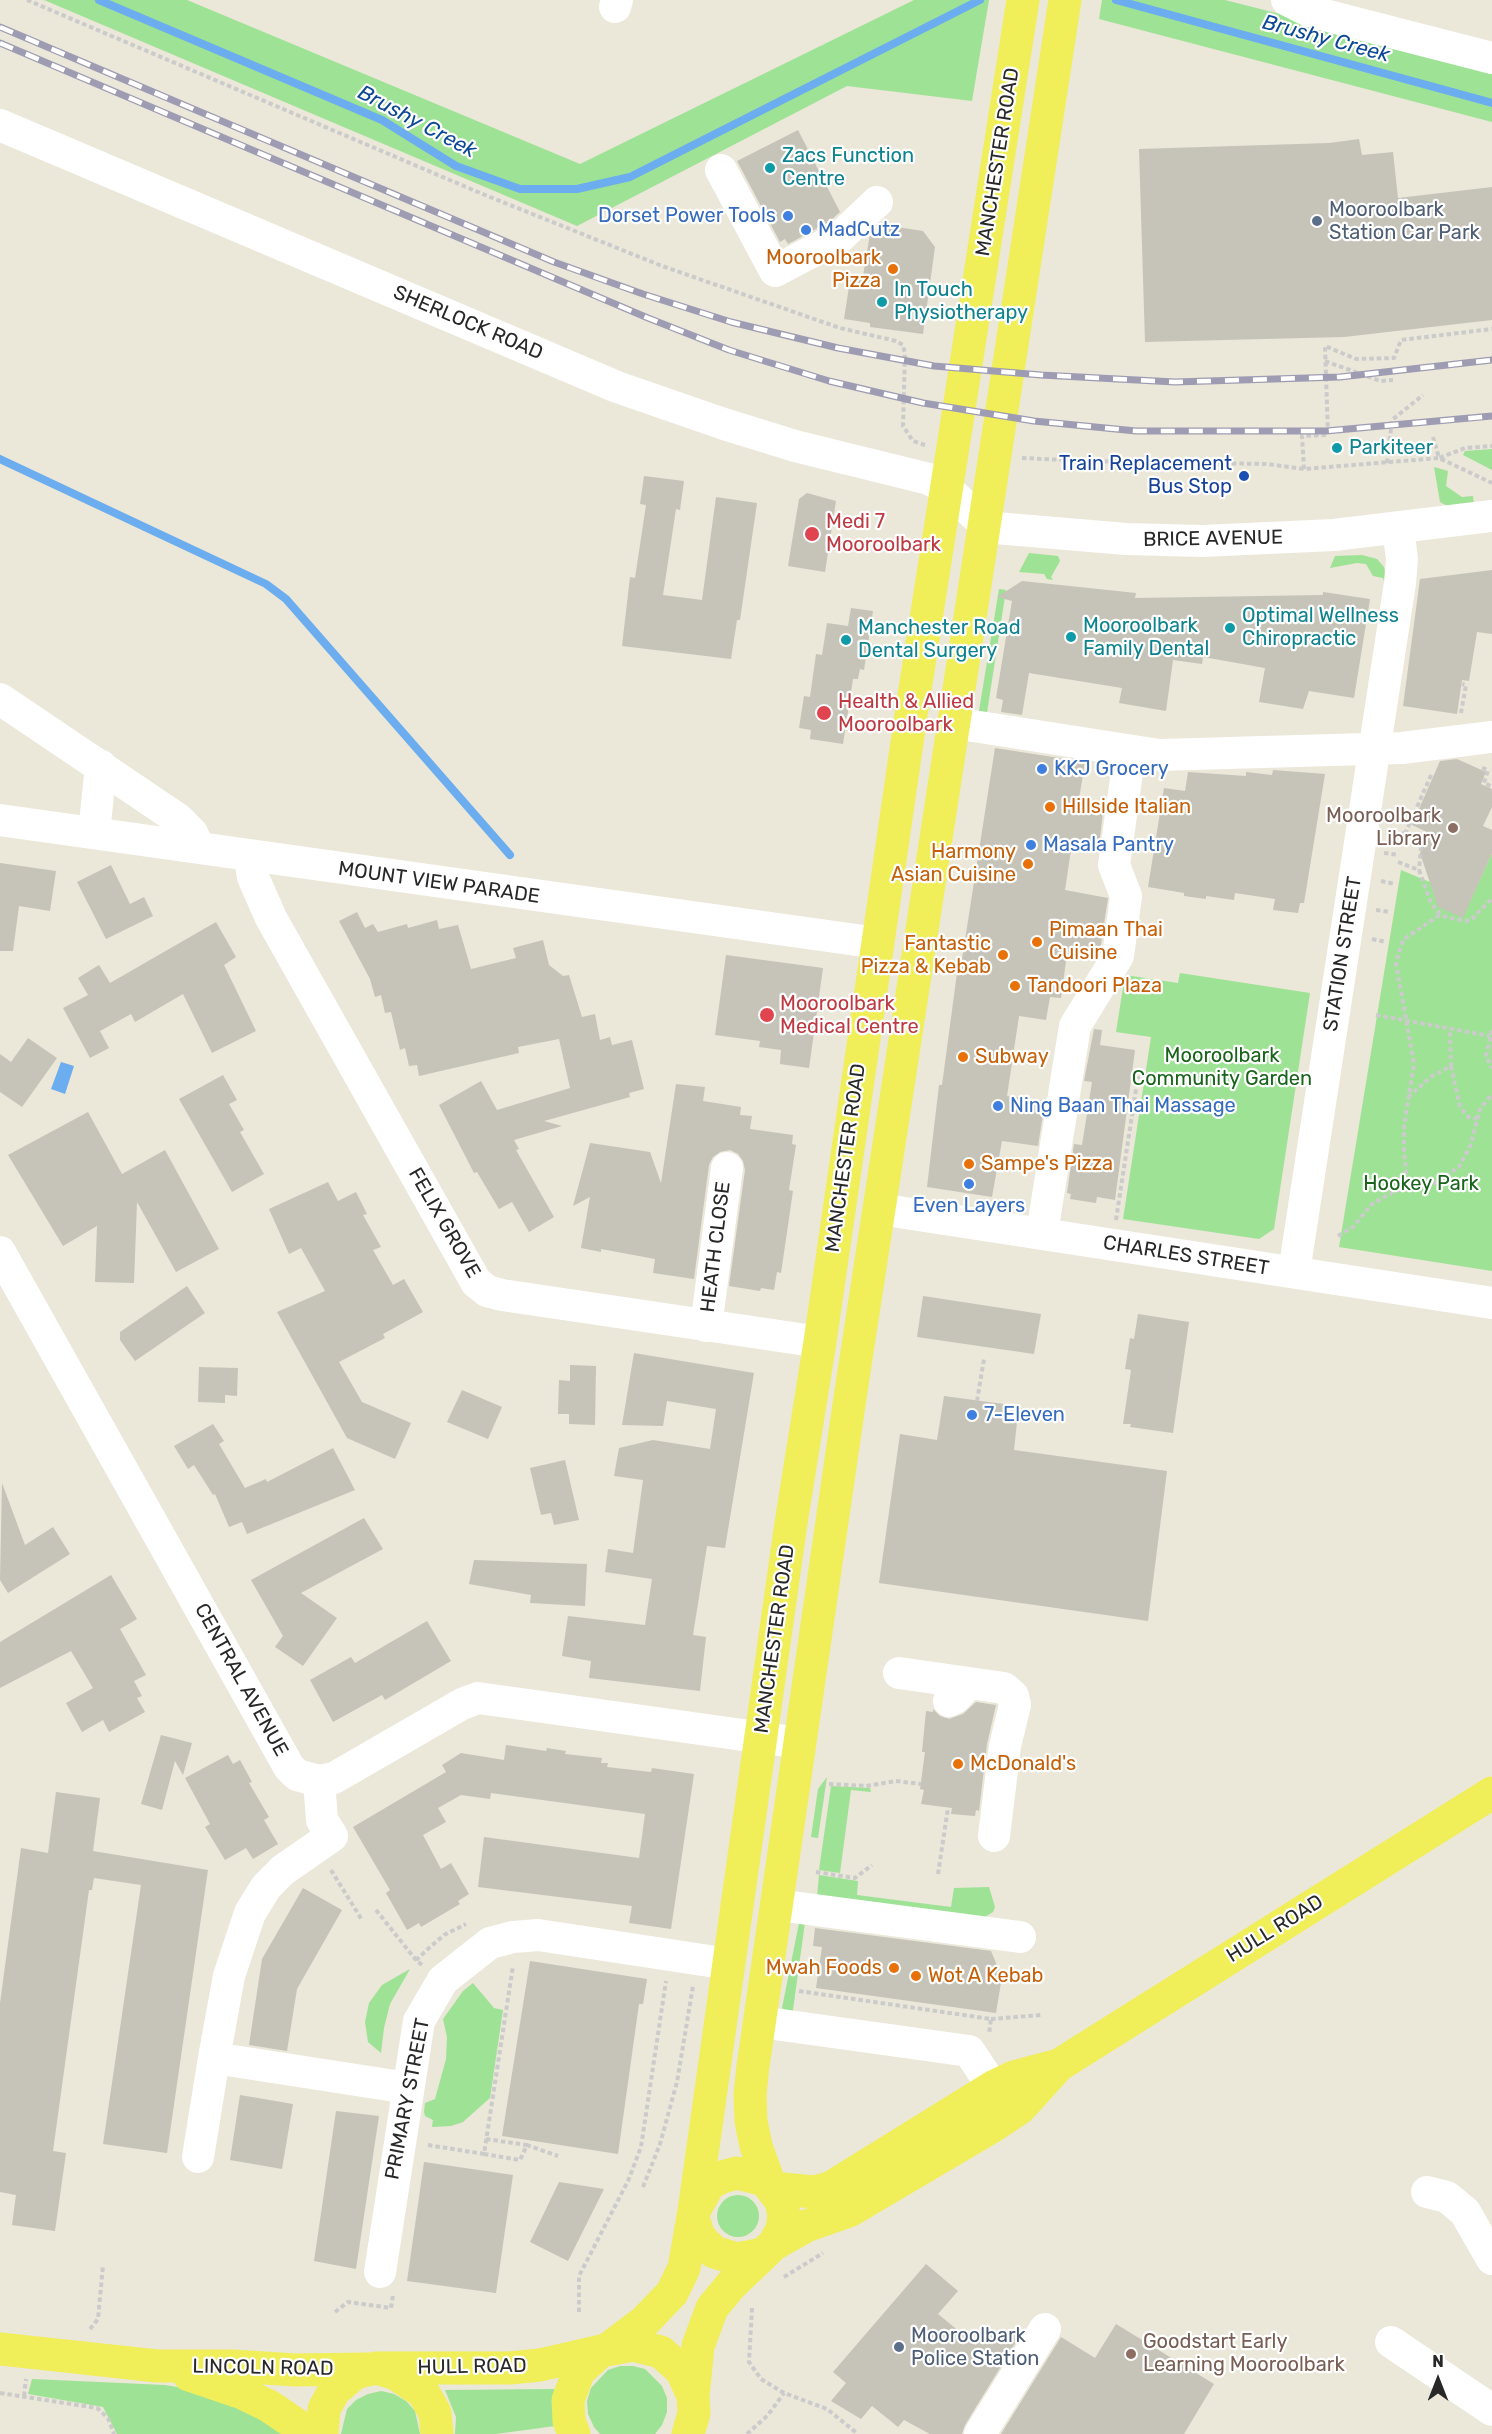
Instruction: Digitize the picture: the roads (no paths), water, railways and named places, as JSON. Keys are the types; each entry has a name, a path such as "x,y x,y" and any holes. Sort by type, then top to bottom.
{"main road":[{"name":"MANCHESTER ROAD","path":"694,2214 761,1738 911,715 1023,0"},
{"name":"MANCHESTER ROAD","path":"772,2187 756,2146 751,2121 750,2094 879,1209 1065,0"},
{"path":"911,715 954,723"},
{"path":"840,1202 879,1209"},
{"name":"HULL ROAD","path":"372,2368 510,2368 540,2365 604,2350 644,2322 672,2293 684,2268 694,2214 709,2184 729,2175 752,2175 772,2187 819,2191 865,2185 1020,2108 1059,2065 1492,1793"},
{"name":"HULL ROAD","path":"692,2411 698,2346 712,2308 731,2285 771,2260 806,2226 843,2214 865,2185 993,2087 1014,2078 1059,2065"},
{"name":"HULL ROAD","path":"771,2260 782,2229 784,2215 781,2201 772,2187"},
{"name":"HULL ROAD","path":"694,2214 699,2237 714,2252 736,2259 771,2260"},
{"path":"574,2434 568,2411 570,2390 586,2363 604,2350 633,2345 661,2352 682,2372 692,2411 710,2434"},
{"name":"LINCOLN ROAD","path":"0,2349 158,2366 233,2366 295,2370 372,2368"},
{"name":"LINCOLN ROAD","path":"158,2366 207,2379 242,2393 269,2406 310,2434"},
{"path":"322,2434 324,2409 334,2391 350,2376 372,2368 396,2374 423,2392 435,2413 437,2434"}],"street":[{"path":"1287,0 1309,11 1492,58"},
{"name":"SHERLOCK ROAD","path":"0,125 617,387 795,446 914,474 947,489"},
{"path":"721,170 775,271 840,237 877,202"},
{"name":"BRICE AVENUE","path":"947,489 985,523 1009,530 1161,541 1270,539 1398,528 1492,516"},
{"name":"STATION STREET","path":"1294,1272 1402,568 1398,528"},
{"path":"0,699 178,819 192,833 199,848"},
{"path":"954,723 1159,755 1374,748 1492,737"},
{"path":"1042,1233 1075,1026 1118,956 1126,896 1114,865 1130,751"},
{"path":"94,833 101,766"},
{"name":"MOUNT VIEW PARADE","path":"0,820 878,943"},
{"name":"FELIX GROVE","path":"249,855 253,877 272,918 476,1282 487,1291 501,1295 820,1342"},
{"name":"HEATH CLOSE","path":"706,1326 727,1168"},
{"name":"CHARLES STREET","path":"879,1209 1492,1303"},
{"name":"CENTRAL AVENUE","path":"0,1252 289,1767 297,1775 319,1781"},
{"path":"899,1673 959,1692 1004,1688 1012,1695 1015,1705 1005,1746 994,1836"},
{"path":"198,2157 230,1976 250,1913 266,1887 283,1870 332,1836 322,1820 319,1781 346,1773 462,1704 478,1698 800,1743"},
{"path":"777,1905 1020,1937"},
{"name":"PRIMARY STREET","path":"380,2272 419,2021 440,1983 490,1943 513,1937 538,1935 729,1964"},
{"path":"760,2022 969,2051 993,2087"},
{"path":"214,2058 408,2088"},
{"path":"1427,2192 1447,2197 1465,2212 1492,2259"},
{"path":"980,2434 1045,2329"},
{"path":"1391,2342 1492,2410"}],"water":[{"path":"61,1062 74,1066 65,1094 51,1089"}],"waterway":[{"name":"Brushy Creek","path":"99,0 382,120 456,166 520,189 577,189 630,177 980,0"},
{"name":"Brushy Creek","path":"1116,0 1492,103"},
{"path":"0,459 266,584 286,599 510,855"}],"railway":[{"path":"0,27 554,262 731,322 838,348 934,366 1041,375 1175,382 1340,377 1492,360"},
{"path":"0,43 648,318 729,350 829,381 923,403 1034,421 1136,431 1326,431 1492,416"}],"place":[{"name":"Zacs Function Centre","path":"770,168"},
{"name":"Dorset Power Tools","path":"788,216"},
{"name":"Mooroolbark Station Car Park","path":"1317,221"},
{"name":"MadCutz","path":"806,230"},
{"name":"Mooroolbark Pizza","path":"893,269"},
{"name":"In Touch Physiotherapy","path":"882,302"},
{"name":"Parkiteer","path":"1337,448"},
{"name":"Train Replacement Bus Stop","path":"1244,476"},
{"name":"Medi 7 Mooroolbark","path":"812,534"},
{"name":"Optimal Wellness Chiropractic","path":"1230,628"},
{"name":"Mooroolbark Family Dental","path":"1071,637"},
{"name":"Manchester Road Dental Surgery","path":"846,640"},
{"name":"Health & Allied Mooroolbark","path":"824,713"},
{"name":"KKJ Grocery","path":"1042,769"},
{"name":"Hillside Italian","path":"1050,807"},
{"name":"Mooroolbark Library","path":"1453,828"},
{"name":"Masala Pantry","path":"1031,845"},
{"name":"Harmony Asian Cuisine","path":"1028,864"},
{"name":"Pimaan Thai Cuisine","path":"1037,942"},
{"name":"Fantastic Pizza & Kebab","path":"1003,955"},
{"name":"Tandoori Plaza","path":"1015,986"},
{"name":"Mooroolbark Medical Centre","path":"767,1015"},
{"name":"Subway","path":"963,1057"},
{"name":"Ning Baan Thai Massage","path":"998,1106"},
{"name":"Sampe's Pizza","path":"969,1164"},
{"name":"Even Layers","path":"969,1184"},
{"name":"7-Eleven","path":"972,1415"},
{"name":"McDonald's","path":"958,1764"},
{"name":"Mwah Foods","path":"894,1968"},
{"name":"Wot A Kebab","path":"916,1976"},
{"name":"Mooroolbark Police Station","path":"899,2347"},
{"name":"Goodstart Early Learning Mooroolbark","path":"1131,2354"}],"park label":[{"name":"Mooroolbark Community Garden","path":"1222,1068"},
{"name":"Hookey Park","path":"1421,1184"}]}
